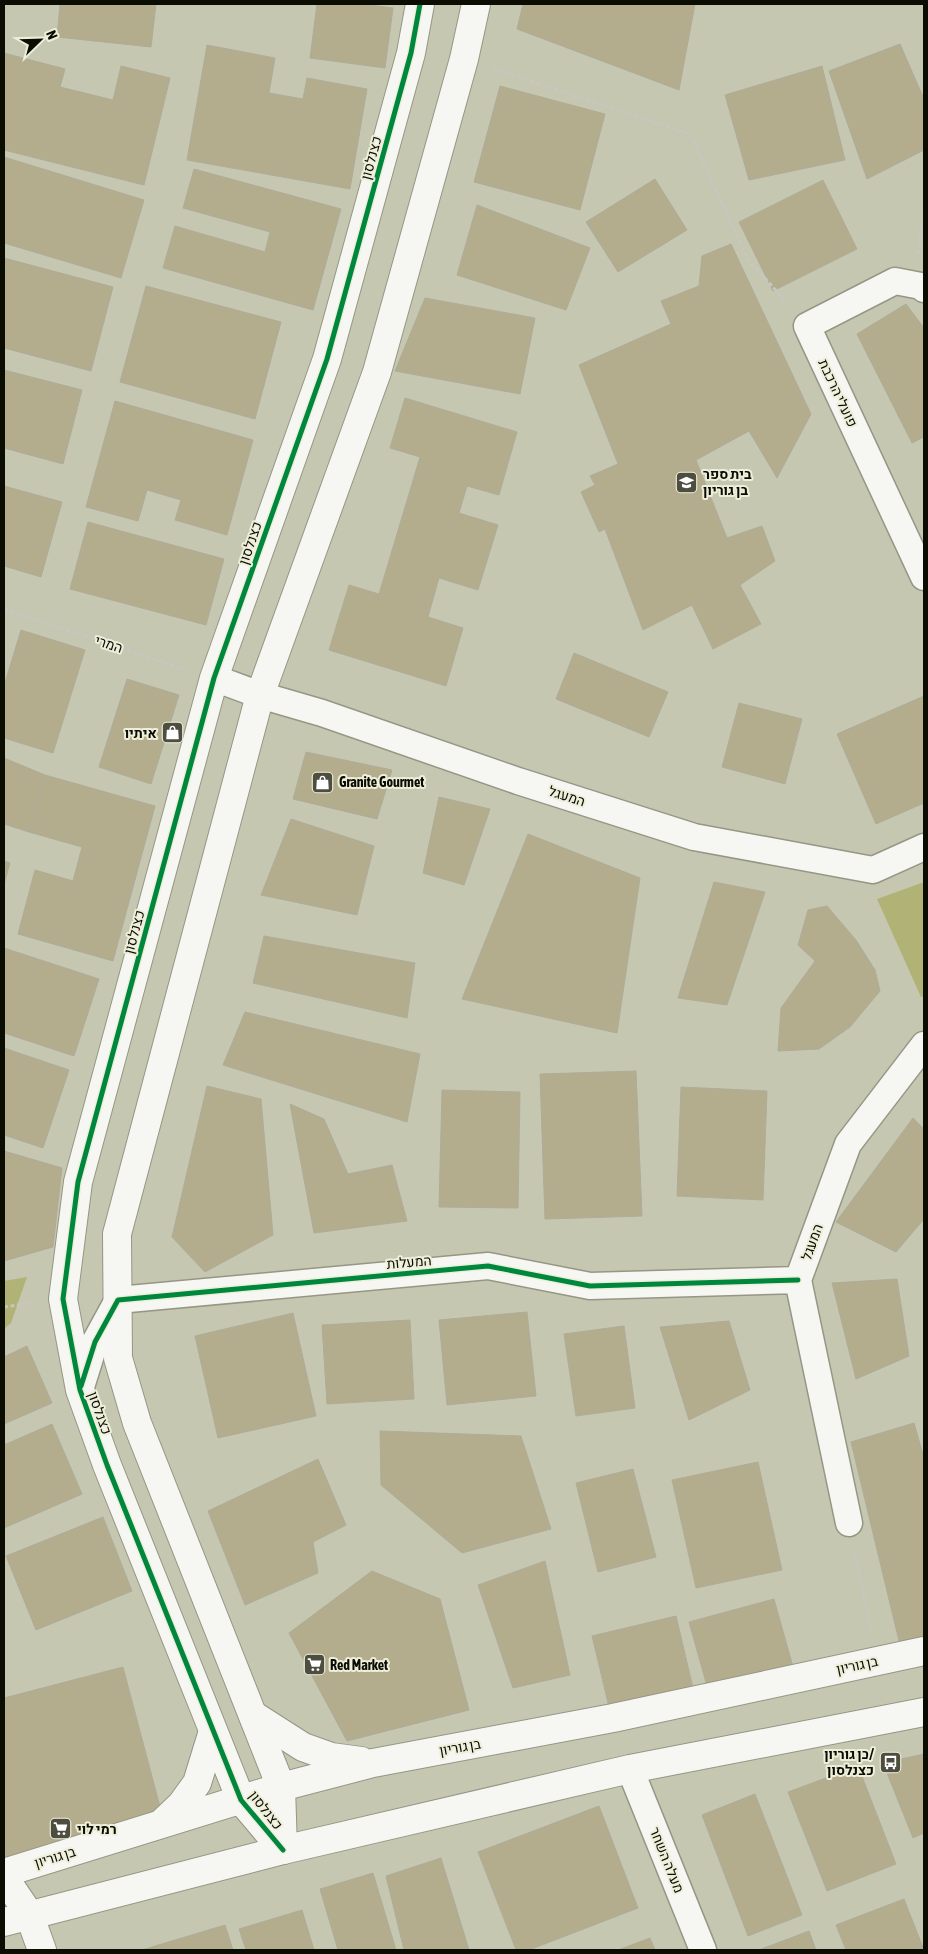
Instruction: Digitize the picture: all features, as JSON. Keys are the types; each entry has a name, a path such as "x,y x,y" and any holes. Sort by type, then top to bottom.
{"street":[{"name":"כצנלסון","path":"283,1850 241,1800 107,1465 80,1390 63,1299 78,1182 214,678 327,359 411,53 420,4"},
{"name":"כצנלסון","path":"283,1850 280,1787 137,1424 118,1358 117,1234 260,695 377,372 464,60 476,4"},
{"path":"807,326 895,281 921,286 924,290"},
{"name":"פועלי הרכבת","path":"807,326 924,577"},
{"name":"המעגל","path":"214,678 260,695 322,713 518,781 694,837 873,870 924,847"},
{"name":"המעגל","path":"798,1280 848,1144 924,1045"},
{"name":"המעלות","path":"118,1300 488,1266 590,1286 798,1280"},
{"path":"798,1280 849,1523"},
{"path":"80,1390 95,1342 118,1300"},
{"name":"בן גוריון","path":"4,1873 280,1787 373,1763 613,1718 878,1660 924,1652"},
{"path":"4,1922 283,1850 630,1769 924,1712"},
{"path":"252,1715 303,1747 331,1757 373,1763"},
{"path":"161,1824 182,1804 197,1784 214,1731"},
{"name":"מעלה השחר","path":"630,1769 703,1950"},
{"path":"4,1877 29,1914 42,1950"}],"path":[{"path":"464,60 690,134 748,259 807,326"},
{"path":"918,258 924,208"},
{"path":"849,1523 878,1660"}],"green space":[{"path":"924,882 924,996 921,997 877,899"},
{"path":"27,1277 11,1323 4,1329 4,1281"}],"building":[{"path":"60,4 156,4 151,47 57,37"},
{"path":"317,4 362,4 393,8 385,68 310,58"},
{"path":"523,4 695,4 679,90 517,29"},
{"path":"900,44 924,99 924,150 867,179 829,71"},
{"path":"207,45 275,58 269,93 303,99 307,78 367,89 350,189 187,160"},
{"path":"4,53 65,69 60,87 113,100 121,66 170,78 144,185 4,150"},
{"path":"822,66 845,160 749,180 725,95"},
{"path":"500,86 605,114 580,210 474,182"},
{"path":"4,157 144,200 121,278 4,243"},
{"path":"194,169 341,209 313,310 163,268 175,226 265,252 270,232 183,208"},
{"path":"655,179 687,230 618,272 586,222"},
{"path":"823,180 857,249 773,291 739,222"},
{"path":"477,205 590,248 566,310 457,275"},
{"path":"731,244 811,414 777,478 749,431 696,460 727,538 762,526 775,561 740,585 761,624 713,649 692,605 643,630 605,529 599,532 581,492 595,485 590,476 618,464 579,365 671,324 661,301 699,286 702,256"},
{"path":"4,258 113,287 91,371 4,348"},
{"path":"146,286 281,322 255,419 120,382"},
{"path":"425,298 535,318 520,394 395,371"},
{"path":"906,304 924,328 924,437 912,443 857,334"},
{"path":"4,370 82,390 63,464 4,448"},
{"path":"405,398 517,432 499,495 467,486 459,513 498,525 478,590 439,578 428,617 463,628 446,686 329,650 349,585 379,594 420,457 390,448"},
{"path":"115,401 253,440 227,535 175,520 181,500 147,490 138,521 86,507"},
{"path":"4,486 62,502 41,577 4,566"},
{"path":"88,522 224,559 206,625 70,589"},
{"path":"21,630 85,650 53,753 4,738 4,686"},
{"path":"574,653 668,692 649,737 556,699"},
{"path":"127,679 179,695 151,784 99,767"},
{"path":"924,696 924,803 876,824 837,734"},
{"path":"739,703 802,719 785,784 722,767"},
{"path":"306,752 392,770 377,819 293,799"},
{"path":"4,758 45,775 29,832 4,824"},
{"path":"45,775 155,806 113,961 18,934 35,870 73,881 82,847 29,832"},
{"path":"439,797 490,809 464,885 423,873"},
{"path":"291,819 374,846 357,915 261,895"},
{"path":"528,834 640,878 617,1033 462,999"},
{"path":"4,861 10,863 4,884"},
{"path":"714,882 765,892 727,1005 678,998"},
{"path":"827,906 856,940 875,970 880,991 850,1027 819,1049 778,1051 781,1008 815,961 798,945 808,910"},
{"path":"264,936 415,963 407,1018 253,983"},
{"path":"4,948 99,979 74,1056 4,1033"},
{"path":"245,1012 420,1054 407,1122 223,1065"},
{"path":"4,1048 69,1070 43,1148 4,1135"},
{"path":"636,1071 642,1216 545,1219 540,1074"},
{"path":"207,1086 261,1099 273,1235 205,1272 172,1237"},
{"path":"681,1087 767,1091 763,1200 677,1196"},
{"path":"442,1090 520,1092 518,1208 439,1207"},
{"path":"290,1104 324,1119 348,1174 392,1165 407,1221 314,1233"},
{"path":"913,1118 924,1129 924,1219 896,1252 836,1222"},
{"path":"4,1151 62,1168 53,1247 4,1261"},
{"path":"897,1279 909,1356 856,1379 832,1283"},
{"path":"527,1312 536,1396 447,1405 439,1320"},
{"path":"293,1313 316,1416 218,1438 195,1336"},
{"path":"410,1320 414,1399 327,1404 322,1325"},
{"path":"729,1321 750,1390 689,1420 660,1327"},
{"path":"624,1326 635,1408 576,1416 564,1334"},
{"path":"27,1346 52,1403 4,1424 4,1357"},
{"path":"914,1423 924,1458 924,1637 899,1641 851,1442"},
{"path":"52,1424 82,1494 4,1528 4,1445"},
{"path":"380,1431 521,1436 551,1529 462,1553 381,1485"},
{"path":"318,1459 346,1525 313,1542 318,1573 245,1605 208,1511"},
{"path":"758,1462 782,1570 696,1588 672,1480"},
{"path":"633,1469 656,1557 598,1572 576,1483"},
{"path":"103,1517 132,1591 36,1630 6,1556"},
{"path":"545,1561 570,1675 513,1688 478,1585"},
{"path":"372,1571 440,1599 469,1710 347,1741 289,1633"},
{"path":"774,1599 795,1674 710,1697 689,1622"},
{"path":"676,1616 694,1692 610,1711 592,1636"},
{"path":"123,1667 163,1818 4,1859 4,1698"},
{"path":"924,1754 924,1833 913,1838 883,1763"},
{"path":"858,1766 896,1864 827,1891 788,1792"},
{"path":"755,1794 802,1915 748,1936 702,1815"},
{"path":"599,1806 638,1908 529,1950 516,1950 478,1852"},
{"path":"441,1858 469,1950 404,1950 386,1876"},
{"path":"373,1873 396,1950 338,1950 320,1889"},
{"path":"904,1899 924,1950 846,1950 836,1925"},
{"path":"302,1910 314,1950 246,1950 239,1929"},
{"path":"225,1925 233,1950 142,1950"},
{"path":"809,1931 816,1950 759,1950"},
{"path":"650,1938 655,1950 618,1950"}],"cycle path":[{"path":"283,1850 241,1800 107,1465 80,1390 63,1299 78,1182 214,678 327,359 411,53 420,4"},
{"path":"81,1386 95,1342 118,1300 488,1266 590,1286 798,1280"}],"place":[{"name":"בית ספר בן גוריון","path":"687,482"},
{"name":"איתיו","path":"173,733"},
{"name":"Granite Gourmet","path":"323,782"},
{"name":"Red Market","path":"314,1665"},
{"name":"בן גוריון/ כצנלסון","path":"890,1762"},
{"name":"רמי לוי","path":"61,1829"}]}
